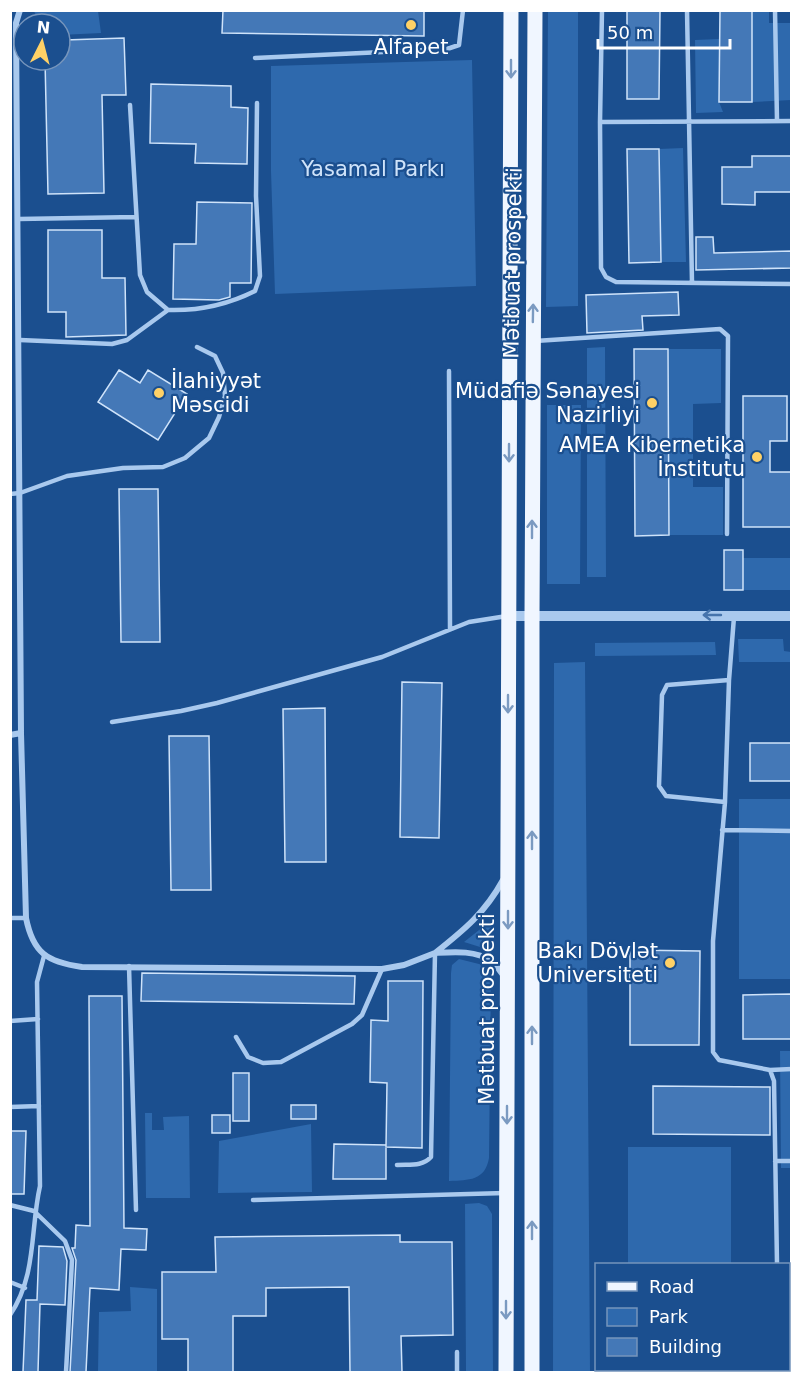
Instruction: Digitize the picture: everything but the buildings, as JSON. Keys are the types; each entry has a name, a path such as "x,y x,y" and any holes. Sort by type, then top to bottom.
{"main road":[{"name":"Mətbuat prospekti","path":"506,1372 511,10"},
{"name":"Mətbuat prospekti","path":"532,1372 535,10"}],"street":[{"path":"15,72 19,219 21,733 26,918 33,943 44,956 64,964 81,967 382,969 404,965 435,953 472,923 485,909 508,871"},
{"path":"509,616 792,616"},
{"path":"10,735 21,733"},
{"path":"435,953 459,952 480,956 492,962 508,980"}],"lane":[{"path":"255,58 447,49 459,45 463,10"},
{"path":"602,10 601,268 606,277 616,282 792,284"},
{"path":"687,10 692,283"},
{"path":"775,10 777,121"},
{"path":"20,340 112,344 127,340 168,310 194,311 236,301 255,291 260,276 256,196 256,103"},
{"path":"130,105 140,275 147,292 168,310"},
{"path":"600,122 792,121"},
{"path":"19,219 136,217"},
{"path":"533,342 720,329 728,336 727,534"},
{"path":"10,494 20,493 67,476 123,468 162,467 185,458 209,438 219,417 225,396 223,373 215,356 197,347"},
{"path":"449,371 450,629"},
{"path":"734,615 724,802 713,940 713,1052 719,1060 770,1070 792,1069"},
{"path":"112,722 181,711 250,693 382,657 450,629 489,617 509,616"},
{"path":"724,802 666,796 659,786 662,695 667,685 729,680"},
{"path":"722,830 792,831"},
{"path":"10,918 26,918"},
{"path":"397,1165 421,1164 431,1157 435,953"},
{"path":"10,1315 25,1288 34,1245 34,1211 40,1186 37,982 44,956"},
{"path":"129,966 136,1210"},
{"path":"236,1037 248,1057 263,1063 281,1062 352,1024 362,1015 382,969"},
{"path":"10,1021 38,1019"},
{"path":"770,1070 774,1081 777,1263"},
{"path":"10,1107 39,1106"},
{"path":"775,1161 792,1161"},
{"path":"253,1200 507,1193"},
{"path":"10,1204 34,1211 65,1240 72,1260 66,1372"},
{"path":"10,1282 25,1288"},
{"path":"457,1372 458,1352"}],"green space":[{"path":"98,11 101,33 72,34 72,12 34,12"},
{"path":"548,11 578,11 578,306 546,307"},
{"path":"752,11 769,11 769,23 791,23 791,100 752,102"},
{"path":"719,39 719,102 723,112 696,113 695,40"},
{"name":"Yasamal Parkı","path":"472,60 476,286 275,294 271,171 271,66"},
{"path":"683,148 686,262 661,262 659,149"},
{"path":"605,347 606,577 587,577 587,348"},
{"path":"668,349 721,349 721,403 693,404 693,487 723,487 723,535 669,535"},
{"path":"547,405 581,405 580,584 547,584"},
{"path":"743,558 791,558 791,590 743,590"},
{"path":"738,639 783,639 784,651 791,652 791,662 739,662"},
{"path":"715,642 716,655 595,656 595,643"},
{"path":"585,662 590,1372 553,1372 554,663"},
{"path":"739,799 791,799 791,979 739,979"},
{"path":"493,919 493,951 464,942"},
{"path":"459,959 483,965 491,975 489,1158 484,1171 475,1178 449,1181 451,973 452,965"},
{"path":"780,1051 791,1051 791,1168 781,1168"},
{"path":"145,1113 152,1113 152,1130 164,1130 163,1117 189,1116 190,1198 146,1198"},
{"path":"311,1124 312,1192 218,1193 219,1141"},
{"path":"628,1147 731,1147 731,1263 628,1263"},
{"path":"479,1203 487,1206 492,1214 493,1372 466,1372 465,1204"},
{"path":"130,1287 157,1289 157,1372 98,1372 99,1312 131,1311"},
{"path":"791,1321 791,1372 785,1372 790,1371"}],"place":[{"name":"Alfapet","path":"411,25"},
{"name":"İlahiyyət Məscidi","path":"159,393"},
{"name":"Müdafiə Sənayesi Nazirliyi","path":"652,403"},
{"name":"AMEA Kibernetika İnstitutu","path":"757,457"},
{"name":"Bakı Dövlət Universiteti","path":"670,963"}]}
